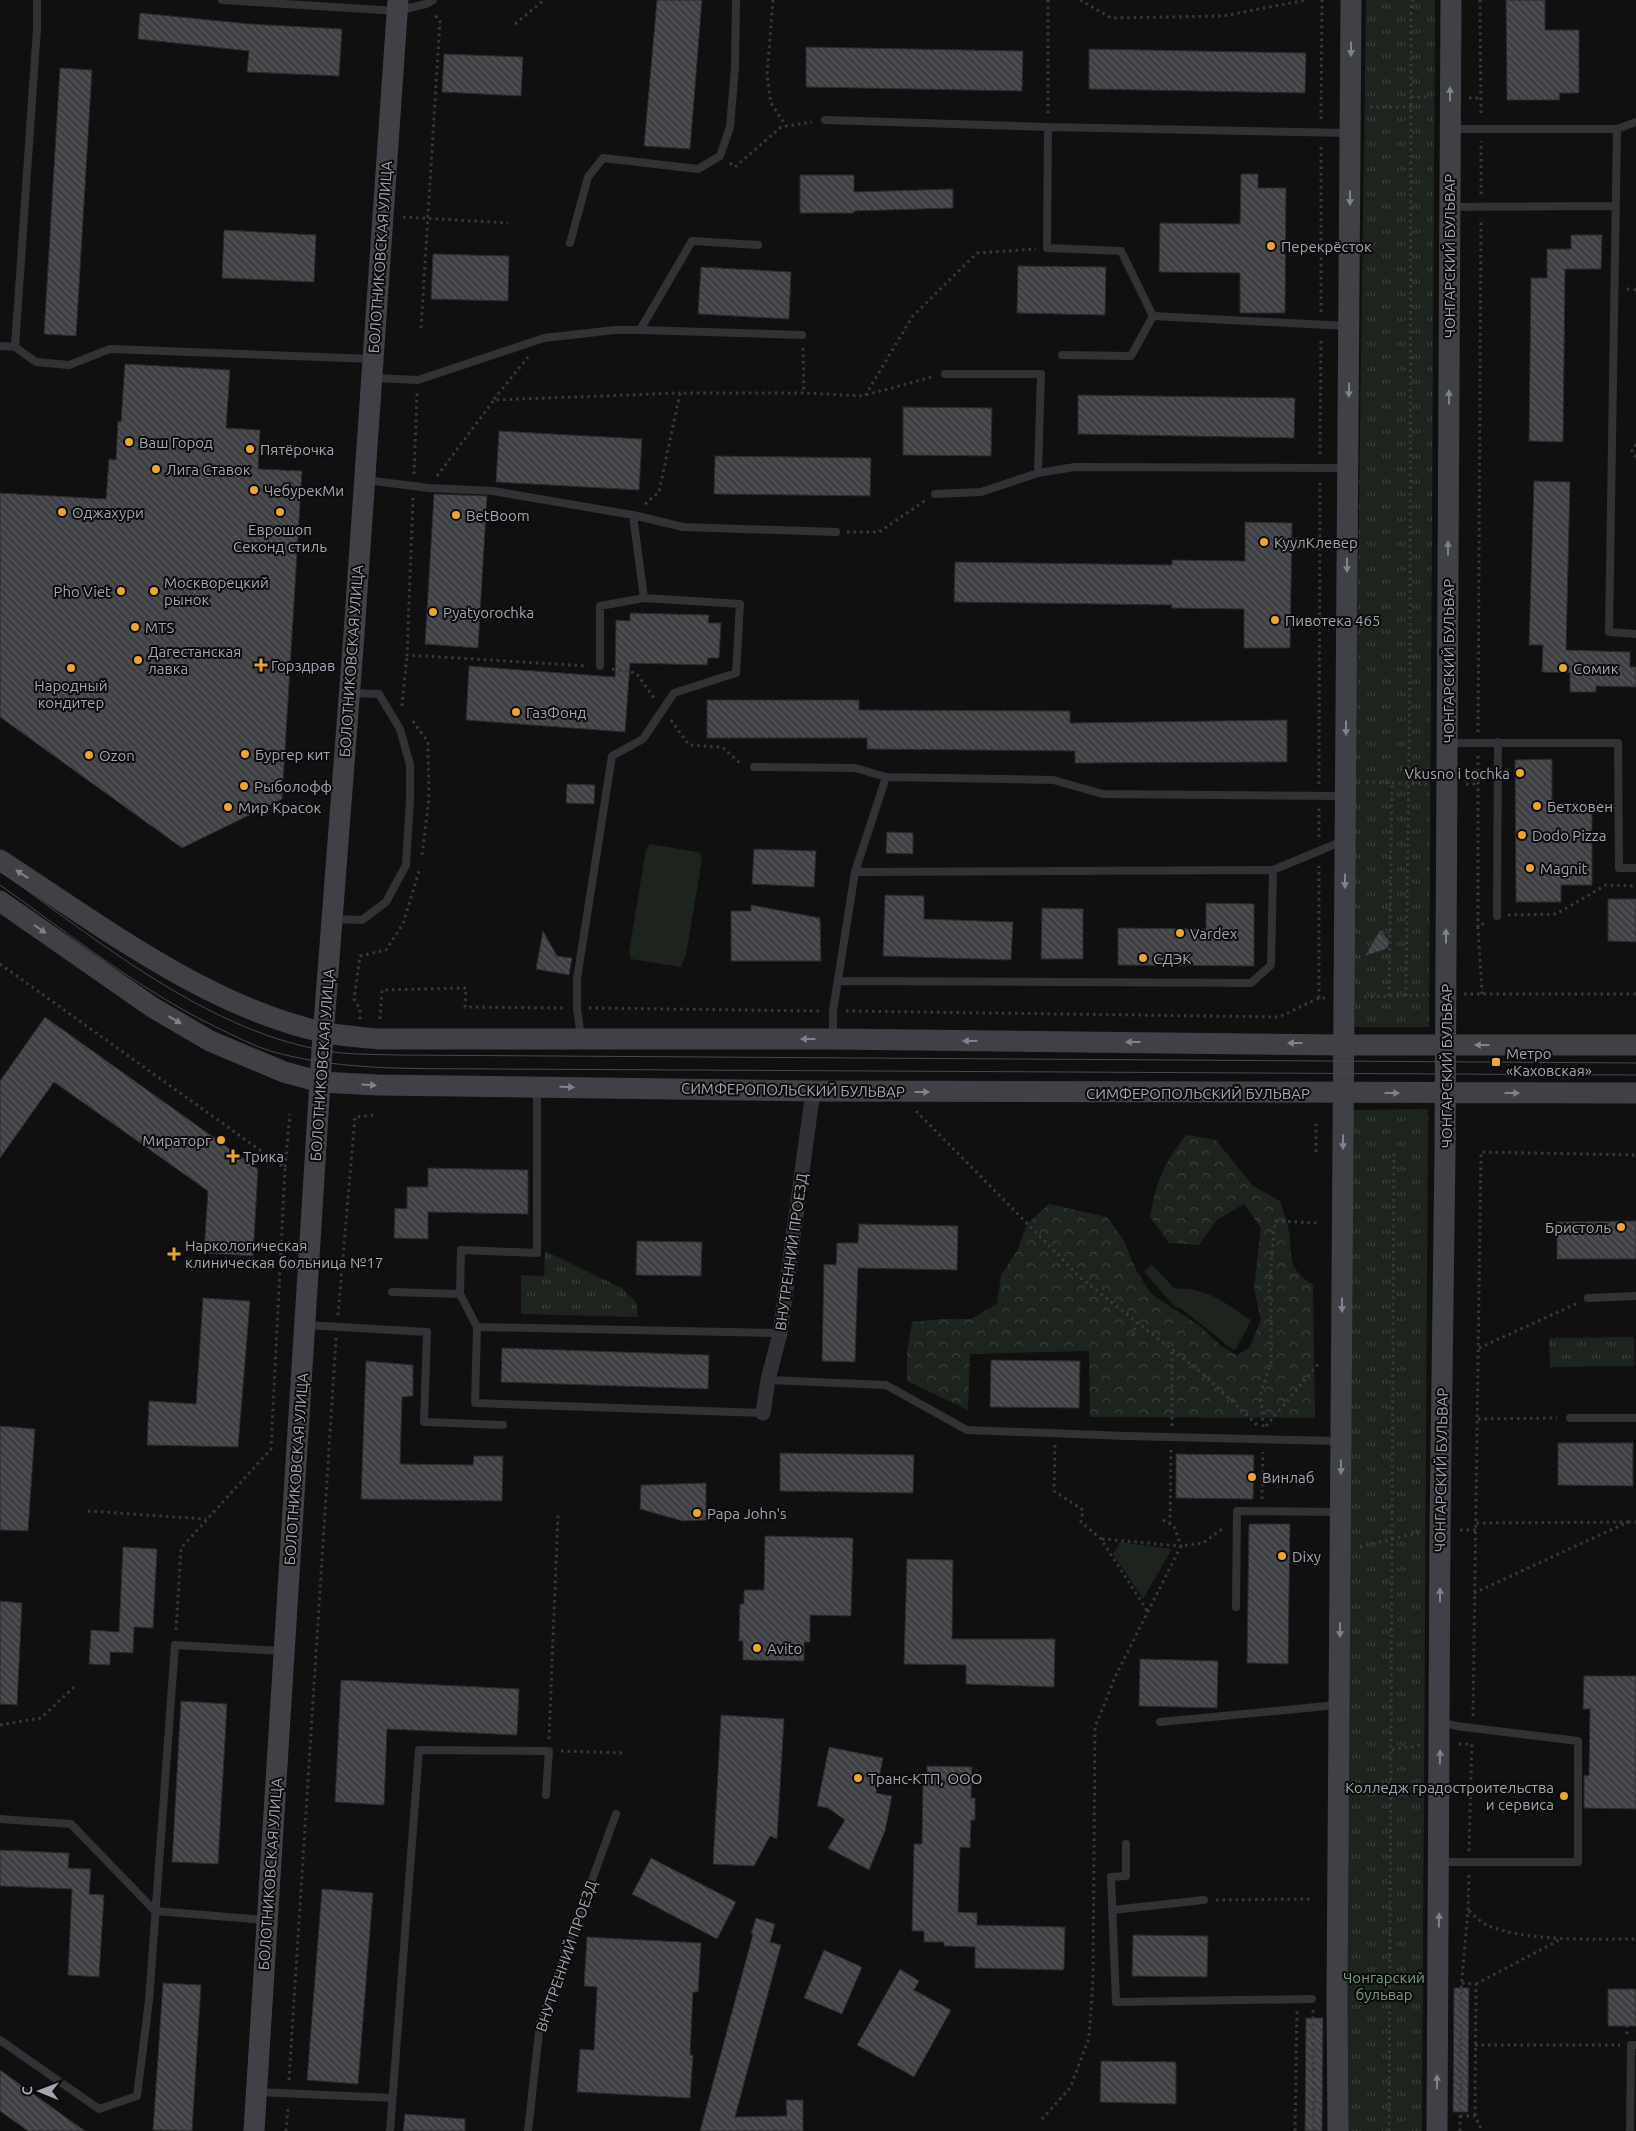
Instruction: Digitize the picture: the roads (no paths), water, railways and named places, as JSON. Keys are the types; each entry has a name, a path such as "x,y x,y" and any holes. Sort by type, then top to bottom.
{"main road":[{"path":"1338,2131 1339,1705 1351,0"},
{"name":"ЧОНГАРСКИЙ БУЛЬВАР","path":"1436,2131 1441,1722 1440,1530 1446,1045 1451,0"},
{"name":"БОЛОТНИКОВСКАЯ УЛИЦА","path":"254,2131 324,1033 373,369 397,5"},
{"path":"0,860 165,966 236,1002 288,1022 324,1033 379,1040 833,1039 1344,1045 1636,1044"},
{"name":"СИМФЕРОПОЛЬСКИЙ БУЛЬВАР","path":"0,901 145,1002 210,1041 284,1072 321,1082 378,1086 813,1091 1343,1094 1636,1093"}],"street":[{"name":"ВНУТРЕННИЙ ПРОЕЗД","path":"764,1413 768,1380 780,1333 813,1091"}],"lane":[{"path":"15,347 37,0"},
{"path":"222,0 397,5 430,2"},
{"path":"570,244 588,177 602,158 698,169 720,156 730,126 735,67 736,0"},
{"path":"825,120 1350,133"},
{"path":"1450,129 1617,129 1636,122"},
{"path":"1048,127 1047,248 1121,251 1153,316"},
{"path":"1617,129 1609,632 1636,634"},
{"path":"1449,207 1616,206"},
{"path":"640,330 692,241 758,245"},
{"path":"1153,316 1349,326"},
{"path":"1062,356 1131,356 1153,316"},
{"path":"0,346 15,347 36,362 69,365 110,349 373,369 418,380 544,338 616,330 802,335"},
{"path":"945,374 1041,374 1038,473"},
{"path":"935,494 981,492 1038,473 1075,467 1348,468"},
{"path":"364,479 429,488 493,491 633,515 683,527 836,532"},
{"path":"633,515 644,598"},
{"path":"581,1040 577,1008 577,979 612,756 643,739 674,693 736,673 740,604 644,598 600,606 600,666"},
{"path":"332,919 362,920 386,902 406,865 410,764 400,729 379,694 349,692"},
{"path":"1497,916 1498,742"},
{"path":"1447,743 1618,743 1620,868 1636,868"},
{"path":"754,767 855,768 886,777 1053,780 1104,794 1319,796 1346,788"},
{"path":"833,1039 833,1011 855,872 886,777"},
{"path":"855,872 1273,870 1345,840"},
{"path":"838,980 1252,983 1271,965 1273,870"},
{"path":"537,1087 537,1253 462,1250 460,1294 477,1327 475,1403 764,1413"},
{"path":"392,1292 460,1294"},
{"path":"1588,1298 1636,1296"},
{"path":"305,1324 427,1332 424,1422 503,1425"},
{"path":"477,1327 780,1333"},
{"path":"768,1380 886,1385 967,1430 1341,1440"},
{"path":"1570,1418 1636,1418"},
{"path":"1236,1607 1237,1511 1341,1512"},
{"path":"0,2040 99,2110 137,2096 149,2001 175,1646 284,1651"},
{"path":"1160,1722 1339,1705"},
{"path":"1439,1862 1578,1862 1578,1741 1441,1722"},
{"path":"390,2131 419,1750 549,1751 546,1795"},
{"name":"ВНУТРЕННИЙ ПРОЕЗД","path":"528,2131 540,2023 616,1814"},
{"path":"0,1819 71,1824 155,1911 267,1920"},
{"path":"1126,1844 1126,1876 1111,1877 1116,2002 1312,1999"},
{"path":"1112,1910 1204,1900"},
{"path":"1630,2131 1634,2045"},
{"path":"256,2091 392,2098"}],"tram line":[{"path":"0,871 113,952 193,1002 277,1039 339,1053 397,1055 1636,1063"},
{"path":"0,885 136,981 192,1015 267,1050 329,1063 384,1068 440,1069 1636,1075"}],"place":[{"name":"Перекрёсток","path":"1271,246"},
{"name":"Ваш Город","path":"129,442"},
{"name":"Пятёрочка","path":"250,449"},
{"name":"Лига Ставок","path":"156,469"},
{"name":"ЧебурекМи","path":"254,490"},
{"name":"Оджахури","path":"62,512"},
{"name":"Еврошоп Секонд стиль","path":"280,512"},
{"name":"BetBoom","path":"456,515"},
{"name":"КуулКлевер","path":"1264,542"},
{"name":"Pho Viet","path":"121,591"},
{"name":"Москворецкий рынок","path":"154,591"},
{"name":"Pyatyorochka","path":"433,612"},
{"name":"Пивотека 465","path":"1275,620"},
{"name":"MTS","path":"135,627"},
{"name":"Дагестанская лавка","path":"138,660"},
{"name":"Горздрав","path":"261,665"},
{"name":"Народный кондитер","path":"71,668"},
{"name":"Сомик","path":"1563,668"},
{"name":"ГазФонд","path":"516,712"},
{"name":"Бургер кит","path":"245,754"},
{"name":"Ozon","path":"89,755"},
{"name":"Vkusno i tochka","path":"1520,773"},
{"name":"Рыболофф","path":"244,786"},
{"name":"Бетховен","path":"1537,806"},
{"name":"Мир Красок","path":"228,807"},
{"name":"Dodo Pizza","path":"1522,835"},
{"name":"Magnit","path":"1530,868"},
{"name":"Vardex","path":"1180,933"},
{"name":"СДЭК","path":"1143,958"},
{"name":"Метро «Каховская»","path":"1496,1062"},
{"name":"Мираторг","path":"221,1140"},
{"name":"Трика","path":"233,1156"},
{"name":"Бристоль","path":"1621,1227"},
{"name":"Наркологическая клиническая больница №17","path":"174,1254"},
{"name":"Винлаб","path":"1252,1477"},
{"name":"Papa John's","path":"697,1513"},
{"name":"Dixy","path":"1282,1556"},
{"name":"Avito","path":"757,1648"},
{"name":"Транс-КТП, ООО","path":"858,1778"},
{"name":"Колледж градостроительства и сервиса","path":"1564,1796"}],"park label":[{"name":"Чонгарский бульвар","path":"1384,1986"}]}
